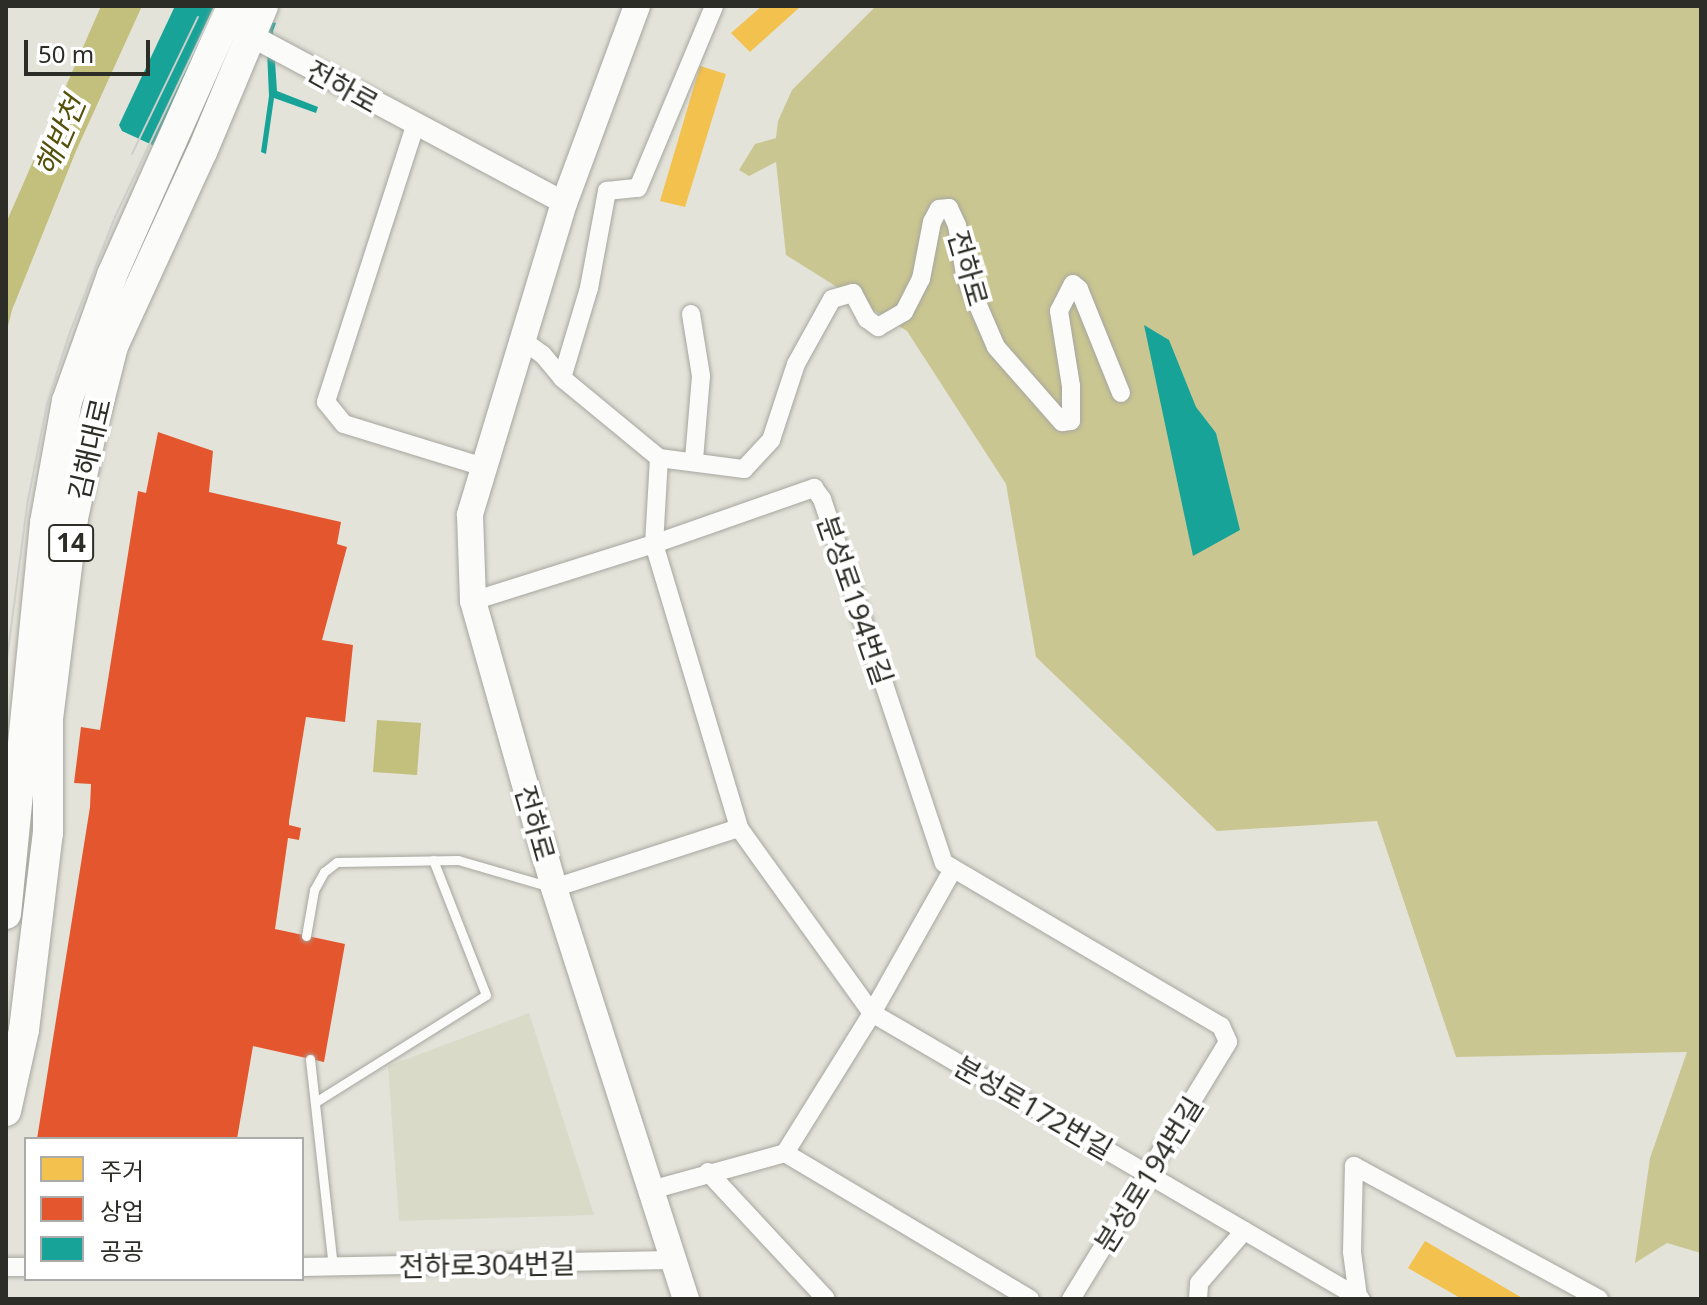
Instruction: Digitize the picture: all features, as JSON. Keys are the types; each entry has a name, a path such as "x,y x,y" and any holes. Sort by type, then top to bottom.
{"main road":[{"name":"김해대로","path":"6,914 43,538 67,401 112,275 232,6"},
{"name":"김해대로","path":"6,1111 24,1030 48,833 48,719 73,518 93,425 113,346 202,152 263,6"},
{"name":"전하로","path":"637,6 564,203 470,515 473,601 554,888 686,1299"}],"street":[{"path":"562,378 589,288 607,191 638,188 714,6"},
{"name":"전하로","path":"250,35 564,203"},
{"path":"415,126 326,402 344,424 484,467"},
{"name":"전하로","path":"659,458 694,460 744,469 771,440 796,364 832,299 853,293 867,319 878,327 904,312 921,279 932,222 939,209 949,208 957,225 965,275 996,347 1062,422 1071,421 1071,386 1059,311 1073,284 1079,289 1121,393"},
{"path":"691,314 701,376 694,460"},
{"path":"521,339 543,355 562,378 659,458"},
{"name":"분성로172번길","path":"659,458 654,544 739,828 872,1013 1360,1298"},
{"name":"분성로194번길","path":"473,601 654,544 814,488 822,499 944,863 1221,1026 1228,1042 1071,1299"},
{"path":"554,888 739,828"},
{"path":"651,1190 785,1153 872,1013 953,869"},
{"path":"785,1153 1030,1299"},
{"path":"1360,1298 1352,1252 1354,1166 1599,1299"},
{"path":"708,1172 826,1299"},
{"path":"1198,1299 1199,1283 1244,1231"},
{"name":"전하로304번길","path":"304,1267 672,1260"}],"lane":[{"path":"317,1101 486,995 433,860"},
{"path":"306,936 314,890 324,872 337,862 458,860 554,888"},
{"path":"310,1059 333,1267"}],"shaded area":[{"path":"876,6 1701,6 1701,1253 1667,1243 1635,1263 1650,1158 1687,1052 1456,1057 1377,821 1217,831 1036,657 1006,484 907,331 786,255 776,162 749,176 739,170 755,144 776,138 778,121 792,90"},
{"path":"529,1013 594,1215 399,1221 388,1066"}],"water":[{"name":"해반천","path":"101,6 142,6 76,151 12,310 6,334 6,223"},
{"path":"377,720 421,723 417,775 373,772"}],"building: 주거":[{"path":"762,6 801,6 750,52 731,33"},
{"path":"700,66 726,74 685,207 660,201"},
{"path":"1425,1241 1524,1299 1462,1299 1408,1268"}],"building: 상업":[{"path":"158,432 213,451 209,492 341,522 337,544 347,547 322,640 353,645 345,722 306,717 289,821 289,825 301,828 299,840 288,838 275,929 345,944 324,1062 253,1046 237,1137 37,1137 90,807 91,784 74,783 81,727 100,730 138,491 146,493"}],"building: 공공":[{"path":"175,6 218,6 161,149 122,131 119,125"},
{"path":"271,22 276,23 273,31 277,91 318,107 316,113 274,98 266,154 261,152 269,96 266,29"},
{"path":"1144,325 1169,340 1196,407 1216,433 1240,530 1193,556"}],"tram line":[{"path":"6,666 28,500 47,405 69,335 115,217 215,6"},
{"path":"132,154 198,17"}]}
